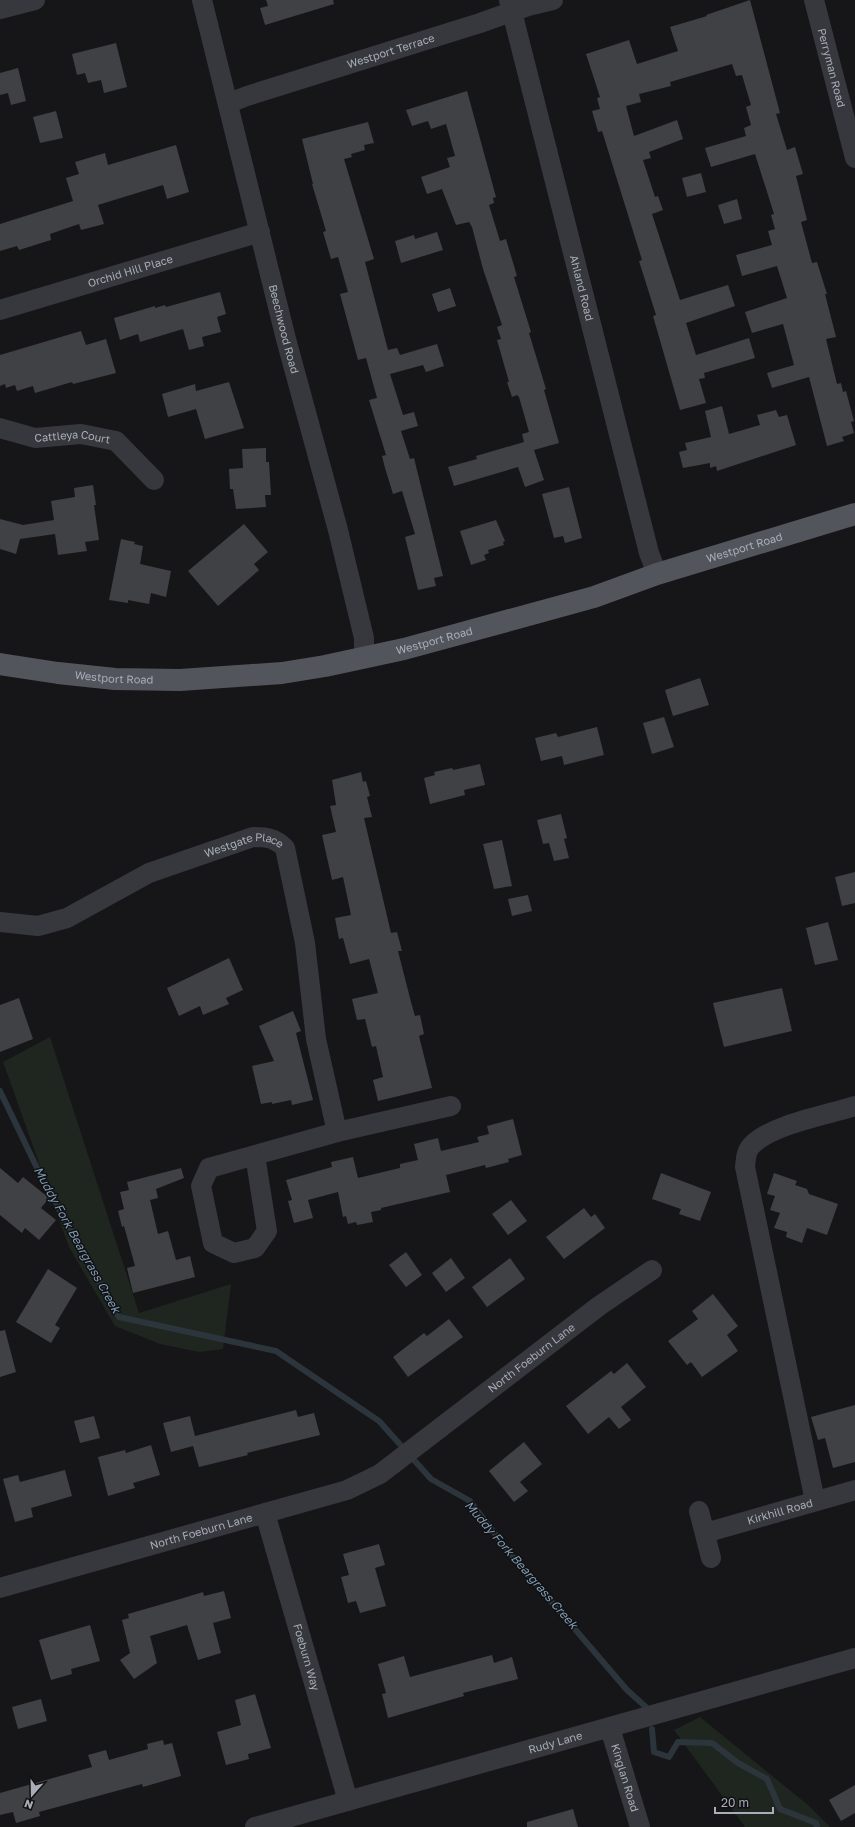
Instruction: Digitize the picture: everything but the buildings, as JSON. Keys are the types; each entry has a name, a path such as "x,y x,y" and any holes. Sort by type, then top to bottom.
{"main road":[{"name":"Westport Road","path":"0,664 58,673 115,679 180,680 282,673 364,658 594,597 657,574 855,514"}],"street":[{"path":"0,9 35,0"},
{"name":"Beechwood Road","path":"202,0 229,103 286,339 338,530 364,638 364,658"},
{"name":"Westport Terrace","path":"229,103 480,23 510,6 552,0"},
{"name":"Perryman Road","path":"814,0 855,158"},
{"name":"Ahland Road","path":"510,6 649,553 657,574"},
{"name":"Orchid Hill Place","path":"0,310 260,232"},
{"name":"Cattleya Court","path":"0,428 35,438 81,434 116,441 154,480"},
{"name":"Westgate Place","path":"0,922 38,926 67,918 149,873 253,837 266,837 276,840 285,848 305,942 316,1039 337,1132"},
{"path":"255,1155 267,1231 255,1248 234,1253 213,1242 201,1186 209,1168 255,1155 337,1132 451,1106"},
{"path":"815,1501 745,1167 746,1154 753,1144 775,1130 855,1106"},
{"name":"North Foeburn Lane","path":"0,1588 347,1490 380,1474 599,1306 652,1270"},
{"name":"Kirkhill Road","path":"705,1534 855,1490"},
{"path":"699,1510 711,1558"},
{"name":"Foeburn Way","path":"265,1513 348,1800"},
{"name":"Rudy Lane","path":"255,1827 855,1658"},
{"name":"Kinglan Road","path":"610,1728 640,1827"}],"shaded area":[{"path":"50,1037 139,1313 231,1284 223,1349 199,1352 160,1344 115,1326 69,1247 3,1062"},
{"path":"700,1717 808,1805 830,1827 745,1827 674,1730"}],"waterway":[{"name":"Muddy Fork Beargrass Creek","path":"0,1091 38,1170 119,1317 276,1351 379,1421 431,1479 470,1501 508,1551 627,1690 647,1708"},
{"name":"Muddy Fork Beargrass Creek","path":"652,1729 654,1752 669,1757 678,1742 712,1743 738,1763 767,1779 780,1809 816,1823 817,1827"}]}
